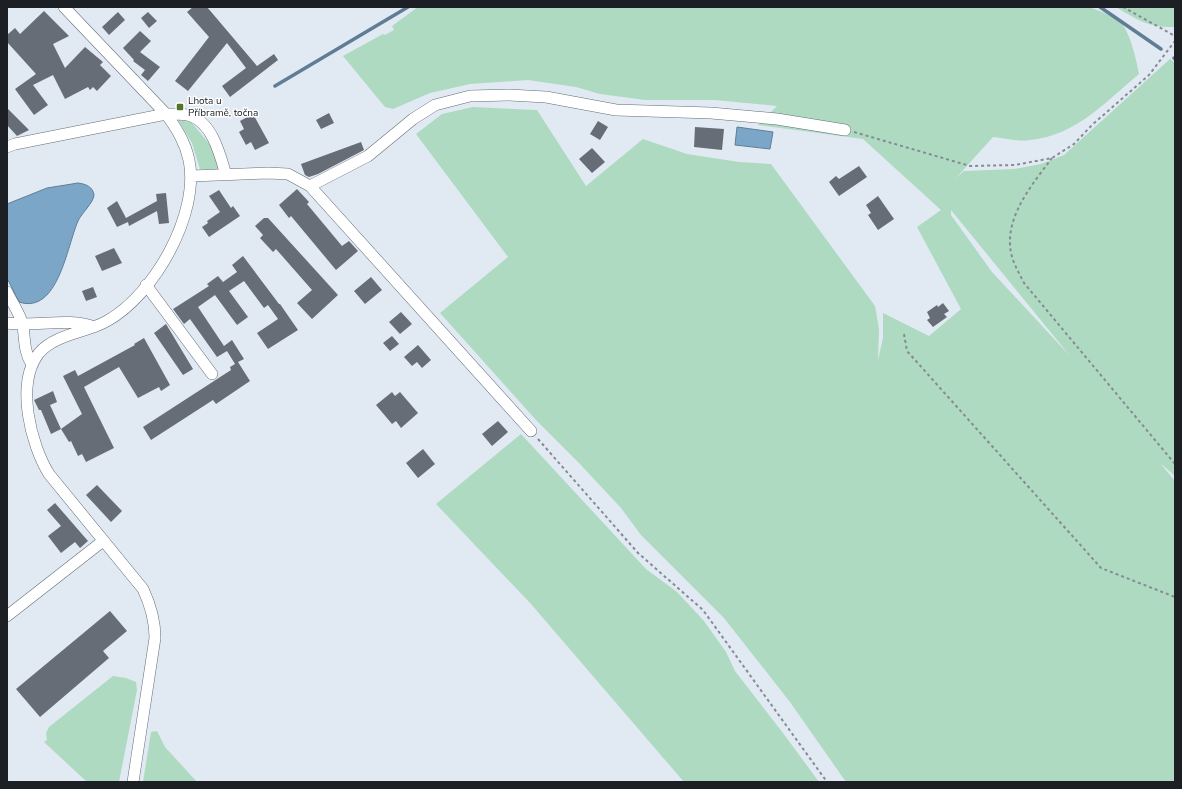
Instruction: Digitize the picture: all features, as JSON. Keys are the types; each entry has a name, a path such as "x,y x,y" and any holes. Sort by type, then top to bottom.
{"street":[{"path":"68,8 166,114 177,129 185,144 191,176 185,215 175,241 158,270 121,312 94,327 47,346 39,354 32,365 28,386 28,406 35,446 49,474 143,589 150,605 155,624 153,654 133,782"},
{"path":"310,186 368,156 413,119 435,105 470,96 508,95 546,97 616,110 711,113 777,119 845,130"},
{"path":"7,147 15,144 166,114 190,115 197,119 209,133 220,152 226,175"},
{"path":"191,176 268,172 288,174 310,186 531,431"},
{"path":"146,285 212,374"},
{"path":"7,292 23,325 23,343 26,356 32,365"},
{"path":"7,322 23,325 84,323 94,327"},
{"path":"7,616 103,541"}],"path":[{"path":"1123,7 1175,36"},
{"path":"1175,41 1149,75 1092,125 1074,144 1052,158 1025,194 1014,219 1010,239 1013,259 1024,282 1175,464"},
{"path":"845,130 970,166 1015,165 1052,158"},
{"path":"904,334 907,351 1101,568 1175,597"},
{"path":"531,431 638,553 703,610 827,782"}],"green space":[{"path":"418,7 1089,7 1111,16 1122,24 1125,28 1135,55 1139,74 1089,116 1062,132 1047,137 1025,140 993,137 956,178 964,171 1014,169 1041,164 1064,155 1170,59 1175,63 1175,476 1160,463 1175,481 1175,782 846,782 790,702 724,618 641,535 621,508 536,420 440,313 508,257 416,134 442,114 473,107 537,110 586,186 643,139 687,154 739,162 771,164 875,306 879,329 878,360 883,338 883,313 929,336 961,309 917,227 941,210 863,139 758,125 777,106 715,100 645,100 600,94 576,87 528,80 470,84 430,93 393,109 385,107 343,56 383,34 385,35 394,30 392,26","holes":["951,210 1070,356 992,272 951,215"]},
{"path":"1116,7 1175,7 1175,27 1151,25"},
{"path":"178,120 191,122 212,147 220,170 200,169 192,143"},
{"path":"521,434 646,569 677,592 704,621 726,652 735,671 819,782 684,782 531,604 436,504"},
{"path":"113,676 126,678 136,682 137,690 119,782 87,782 44,742 47,740 46,733 49,727"},
{"path":"157,731 165,747 197,782 143,782 151,732"}],"water":[{"path":"737,127 773,132 770,149 735,145"},
{"path":"78,183 91,188 94,195 90,204 78,221 59,276 52,289 43,298 32,303 19,302 7,278 7,204 47,188"}],"building":[{"path":"193,7 207,7 257,66 274,54 278,60 230,97 222,86 246,68 227,43 188,91 175,81 209,37 187,12"},
{"path":"44,11 69,36 53,44 65,68 85,47 103,62 100,65 111,76 97,91 93,87 90,90 88,87 65,99 53,75 33,85 48,105 34,115 15,89 36,74 7,42 7,35 15,28 20,34"},
{"path":"118,12 125,20 109,35 102,27"},
{"path":"148,12 157,21 149,28 141,18"},
{"path":"140,31 151,41 140,52 160,67 148,81 141,75 145,70 133,61 134,60 123,48"},
{"path":"7,108 29,130 17,136 7,125"},
{"path":"329,113 334,123 321,129 316,120"},
{"path":"253,114 269,143 255,150 251,142 246,145 239,132 244,129 240,121"},
{"path":"598,121 608,127 600,140 590,134"},
{"path":"695,127 724,129 722,150 694,147"},
{"path":"361,142 364,150 318,174 309,177 305,175 301,164"},
{"path":"592,148 605,162 592,173 579,159"},
{"path":"859,166 867,177 839,196 829,182 836,176 839,179"},
{"path":"297,189 309,202 307,204 342,246 349,241 358,251 336,270 291,216 289,218 279,205"},
{"path":"219,190 231,208 233,206 240,216 209,237 202,227 208,223 207,221 220,212 209,196"},
{"path":"166,193 169,223 159,224 157,211 129,226 128,222 117,227 107,208 117,201 126,218 157,201 156,194"},
{"path":"878,196 894,219 878,230 868,215 871,213 866,205"},
{"path":"264,218 268,218 338,295 312,319 297,303 312,290 276,249 273,252 260,238 263,235 255,226"},
{"path":"114,248 122,263 102,271 95,256"},
{"path":"243,256 298,330 268,349 257,333 278,319 268,305 264,308 244,281 229,291 248,317 237,325 215,295 198,307 224,346 232,340 244,359 238,362 250,381 216,404 213,400 151,440 143,427 231,370 230,367 235,364 227,351 217,357 190,319 184,324 173,309 209,286 207,284 218,276 223,282 237,272 232,265"},
{"path":"371,277 382,290 365,304 354,291"},
{"path":"93,287 97,297 86,301 82,291"},
{"path":"943,303 949,311 944,314 947,317 933,327 927,320 930,318 927,312"},
{"path":"401,312 412,324 400,334 389,322"},
{"path":"166,324 193,369 183,375 154,333"},
{"path":"392,336 399,344 390,351 383,343"},
{"path":"144,338 170,385 161,391 159,387 138,398 119,367 84,387 114,448 86,462 82,454 78,456 71,441 69,442 61,429 82,414 63,376 75,370 78,376 135,345 134,344"},
{"path":"418,345 431,360 422,368 417,362 412,366 404,357"},
{"path":"53,391 57,402 50,405 61,429 51,434 41,410 39,410 34,400"},
{"path":"392,392 395,396 400,392 418,413 401,428 396,421 392,424 376,405"},
{"path":"498,421 508,432 492,446 482,434"},
{"path":"423,449 435,464 418,478 406,463"},
{"path":"97,485 122,511 111,522 86,495"},
{"path":"55,503 88,541 80,548 75,542 61,553 48,536 61,526 47,510"},
{"path":"110,611 127,631 103,651 109,658 40,717 16,689"}],"waterway":[{"path":"275,86 408,7"},
{"path":"1100,7 1161,49"}],"place":[{"name":"Lhota u Příbramě, točna","path":"180,107"}]}
